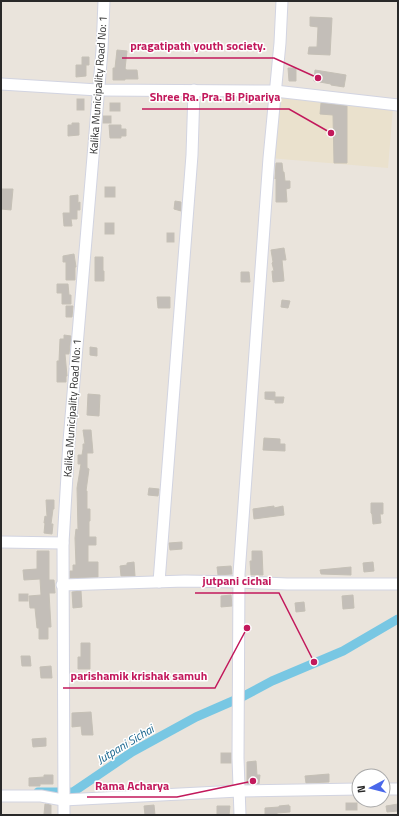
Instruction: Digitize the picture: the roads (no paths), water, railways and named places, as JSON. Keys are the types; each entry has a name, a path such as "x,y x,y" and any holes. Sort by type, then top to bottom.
{"street":[{"name":"Kalika Municipality Road No: 1","path":"64,815 63,543 69,441 102,50 104,1"},
{"path":"240,815 238,758 239,582 282,1"},
{"path":"1,84 98,90 275,91 398,105"},
{"path":"159,582 192,155 194,90"},
{"path":"1,542 63,543"},
{"path":"62,585 185,581 287,584 398,584"},
{"path":"1,796 41,796 63,800 239,791 351,790"}],"waterway":[{"path":"242,697 272,681 343,651 398,619"},
{"name":"Jutpani Sichai","path":"38,792 73,792 132,752 196,717 235,700"}],"place":[{"name":"pragatipath youth society.","path":"318,78"},
{"name":"Shree Ra. Pra. Bi Pipariya","path":"331,133"},
{"name":"parishamik krishak samuh","path":"247,628"},
{"name":"jutpani cichai","path":"314,662"},
{"name":"Rama Acharya","path":"253,781"}]}
